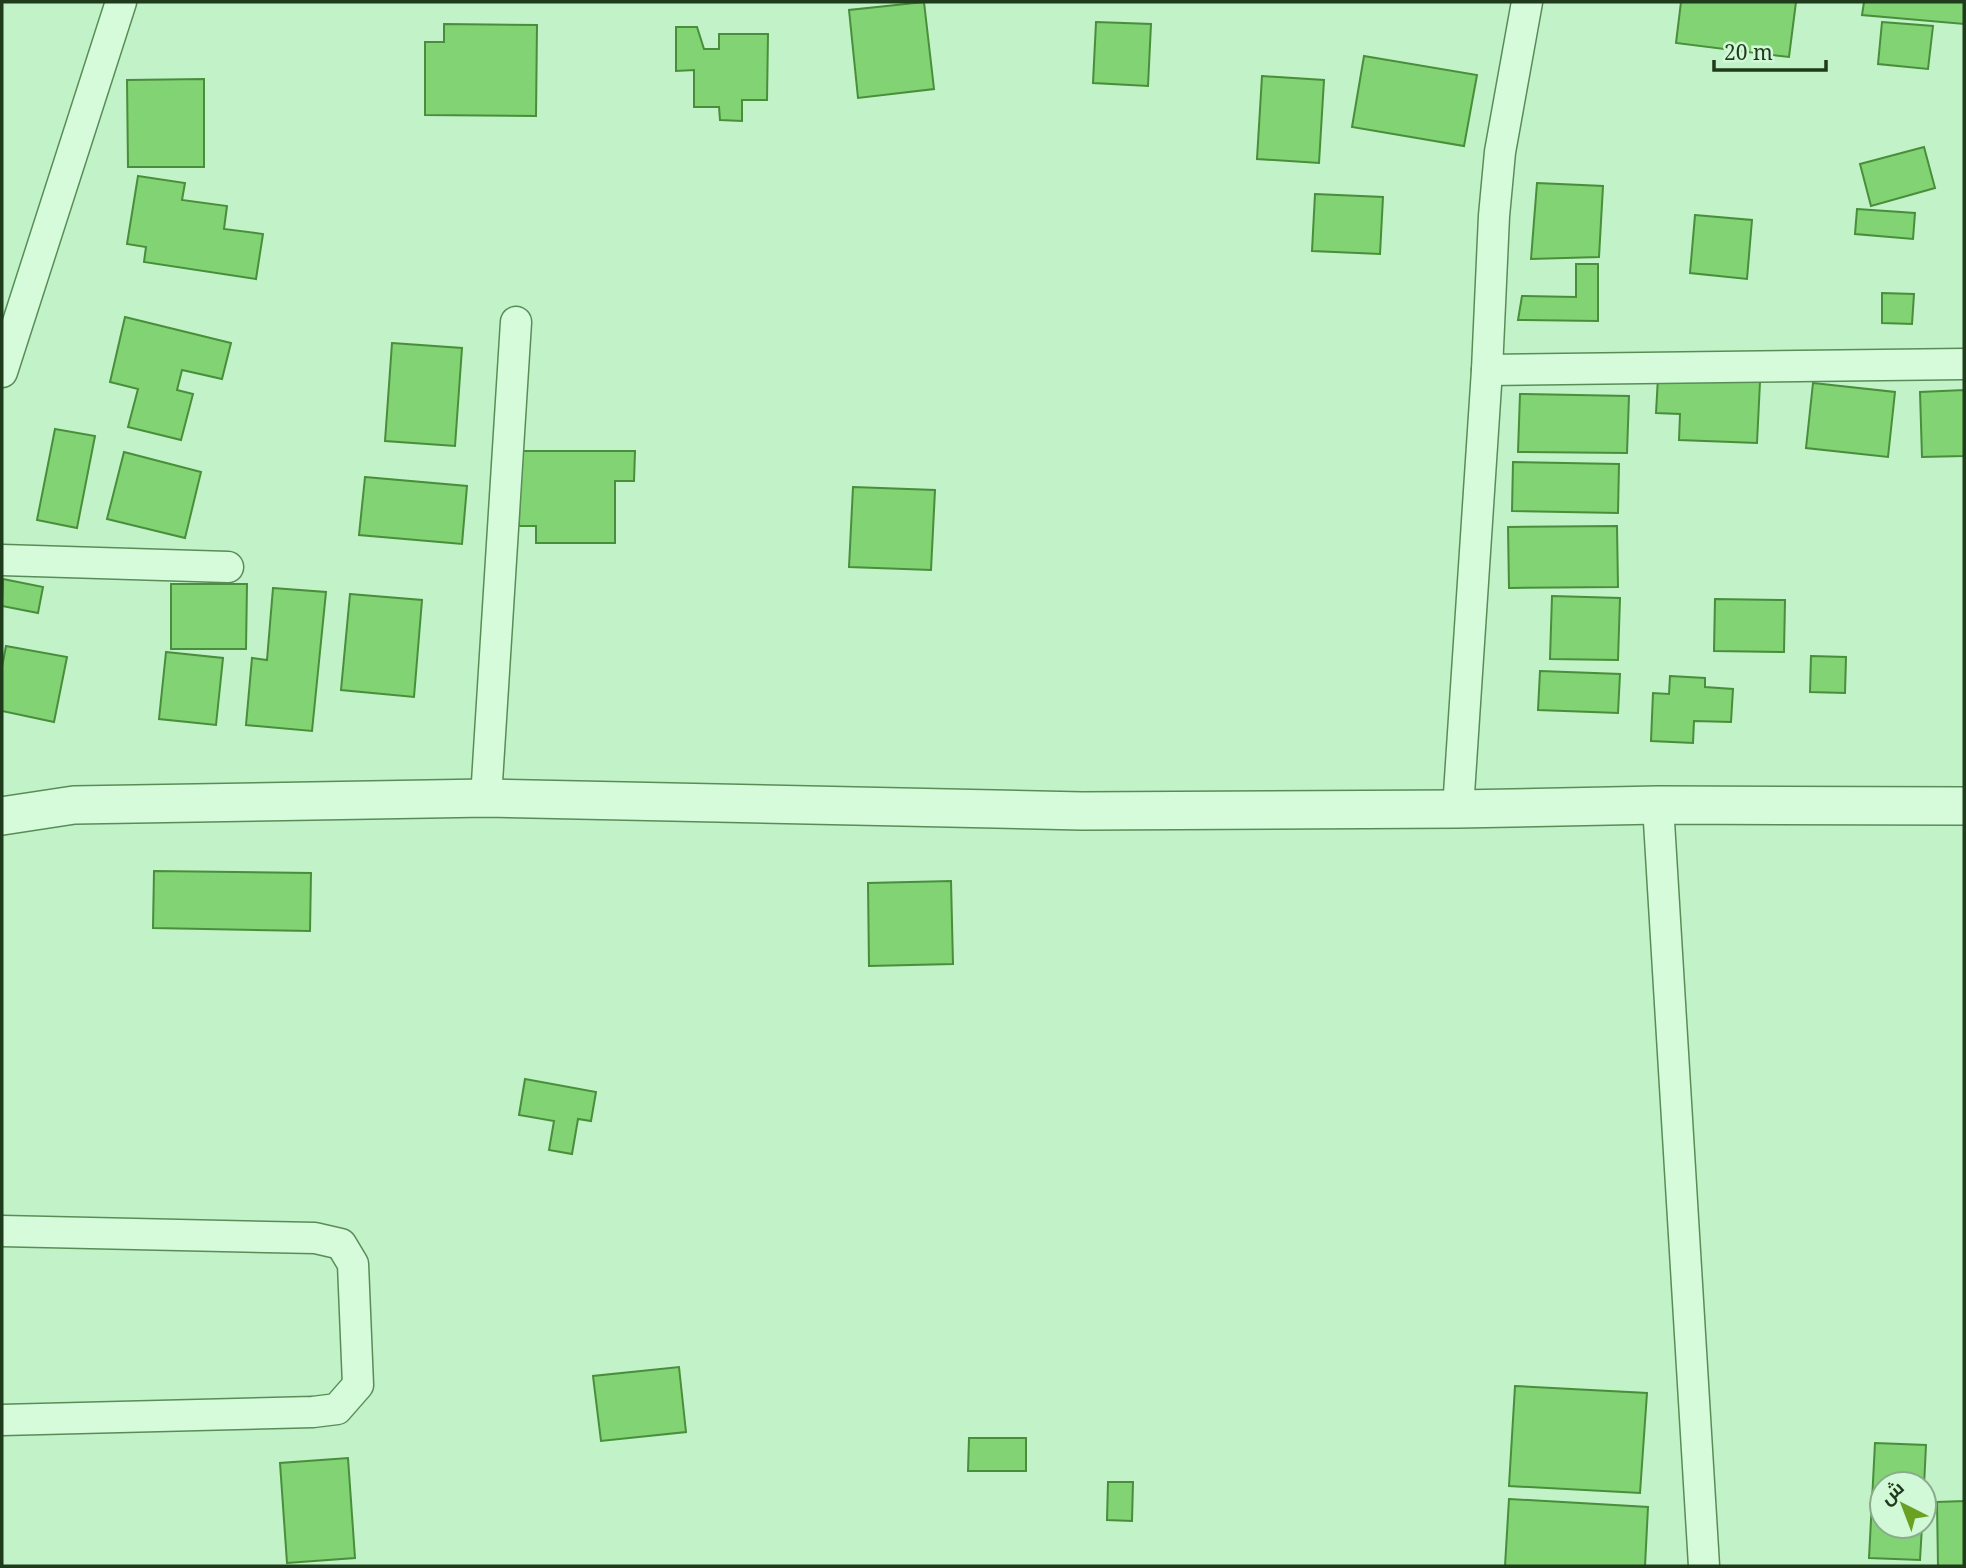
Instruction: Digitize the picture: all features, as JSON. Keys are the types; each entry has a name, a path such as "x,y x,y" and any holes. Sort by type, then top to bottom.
{"street":[{"path":"2,372 121,2"},
{"path":"1458,809 1487,369 1494,216 1500,152 1527,2"},
{"path":"486,798 516,322"},
{"path":"1487,369 1964,364"},
{"path":"2,560 228,567"},
{"path":"2,816 74,805 486,798 1083,811 1658,805 1964,806"},
{"path":"1658,805 1704,1566"},
{"path":"2,1231 315,1238 341,1244 353,1264 358,1385 337,1409 313,1412 2,1420"}],"building":[{"path":"924,2 934,89 858,98 849,10"},
{"path":"1681,2 1796,2 1789,57 1676,43"},
{"path":"1864,2 1964,2 1964,24 1862,15"},
{"path":"1096,22 1151,24 1148,86 1093,83"},
{"path":"1882,22 1933,26 1928,69 1878,64"},
{"path":"444,24 537,25 536,116 425,115 425,42 444,42"},
{"path":"676,27 697,27 704,49 719,49 719,34 768,34 767,100 742,100 742,121 720,120 719,107 694,107 694,70 676,71"},
{"path":"1364,56 1477,75 1464,146 1352,127"},
{"path":"1262,76 1324,80 1319,163 1257,159"},
{"path":"204,79 204,167 128,167 127,80"},
{"path":"1924,147 1935,188 1871,206 1860,164"},
{"path":"138,176 185,183 182,200 227,206 224,229 263,234 256,279 144,262 146,247 127,244"},
{"path":"1537,183 1603,186 1599,257 1531,259"},
{"path":"1315,194 1383,197 1380,254 1312,251"},
{"path":"1857,209 1915,213 1913,239 1855,234"},
{"path":"1695,215 1752,220 1747,279 1690,273"},
{"path":"1576,264 1598,264 1598,321 1518,320 1522,296 1576,297"},
{"path":"1882,293 1914,294 1912,324 1882,323"},
{"path":"125,317 231,343 222,379 182,370 177,390 193,394 181,440 128,427 138,389 110,382"},
{"path":"392,343 462,348 455,446 385,441"},
{"path":"1658,377 1760,382 1757,443 1679,440 1680,414 1656,413"},
{"path":"1813,383 1895,392 1888,457 1806,448"},
{"path":"1964,390 1964,456 1922,457 1920,392"},
{"path":"1520,394 1629,396 1627,453 1518,452"},
{"path":"55,429 95,436 77,528 37,520"},
{"path":"520,451 635,451 634,481 615,481 615,543 536,543 536,526 519,526"},
{"path":"124,452 201,472 185,538 107,519"},
{"path":"1513,462 1619,464 1618,513 1512,511"},
{"path":"365,477 467,486 462,544 359,535"},
{"path":"853,487 935,490 931,570 849,567"},
{"path":"1617,526 1618,587 1509,588 1508,527"},
{"path":"3,579 43,587 38,613 2,606"},
{"path":"171,584 247,584 246,649 171,649"},
{"path":"273,588 326,592 312,731 246,725 252,658 267,660"},
{"path":"350,594 422,600 414,697 341,690"},
{"path":"1552,596 1620,598 1618,660 1550,659"},
{"path":"1715,599 1785,600 1784,652 1714,651"},
{"path":"6,646 67,657 54,722 2,711 2,667"},
{"path":"166,652 223,658 216,725 159,719"},
{"path":"1811,656 1846,657 1845,693 1810,692"},
{"path":"1540,671 1620,674 1618,713 1538,710"},
{"path":"1670,676 1705,678 1705,687 1733,689 1731,722 1694,721 1693,743 1651,741 1653,693 1669,694"},
{"path":"154,871 311,873 310,931 153,928"},
{"path":"951,881 953,964 869,966 868,883"},
{"path":"525,1079 596,1092 591,1121 578,1119 572,1154 549,1150 554,1121 519,1115"},
{"path":"679,1367 686,1432 601,1441 593,1376"},
{"path":"1515,1386 1647,1393 1640,1493 1509,1486"},
{"path":"969,1438 1026,1438 1026,1471 968,1471"},
{"path":"1875,1443 1926,1445 1925,1470 1874,1470"},
{"path":"348,1458 355,1558 287,1563 280,1463"},
{"path":"1108,1482 1133,1482 1132,1521 1107,1520"},
{"path":"1509,1499 1648,1507 1645,1566 1505,1566"},
{"path":"1964,1501 1964,1566 1938,1566 1938,1502"},
{"path":"1870,1540 1921,1540 1920,1560 1869,1558"}]}
